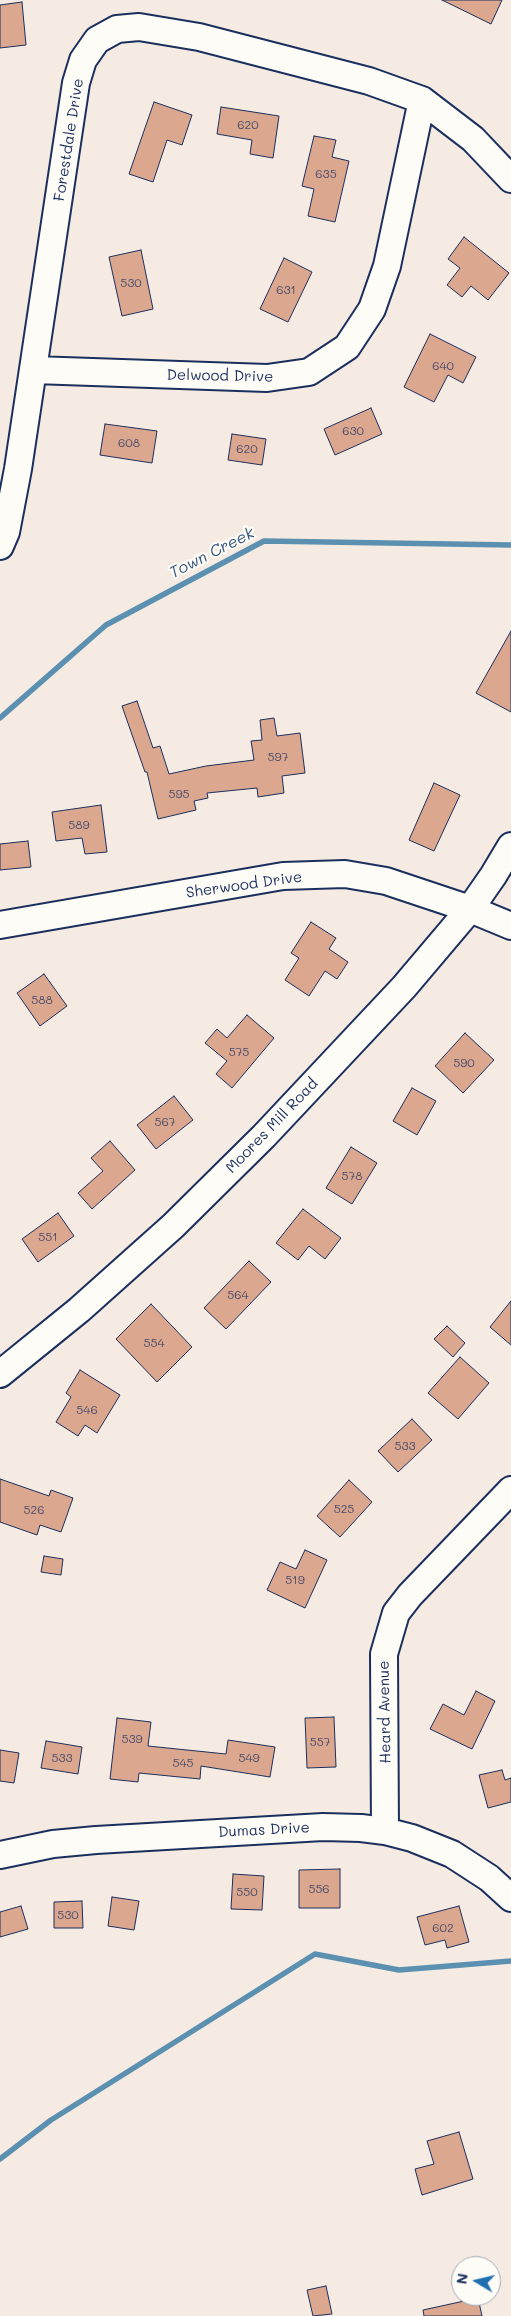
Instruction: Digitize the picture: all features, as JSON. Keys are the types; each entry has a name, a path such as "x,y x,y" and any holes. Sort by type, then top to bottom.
{"street":[{"name":"Forestdale Drive","path":"0,546 6,532 18,469 76,83 83,60 97,40 117,29 138,27 199,37 369,81 422,100 473,139 511,178"},
{"name":"Delwood Drive","path":"34,370 267,378 309,372 346,347 372,309 387,266 422,100"},
{"name":"Moores Mill Road","path":"0,1374 79,1310 236,1164 404,987 470,909 494,876 511,846"},
{"name":"Sherwood Drive","path":"0,924 283,876 346,874 386,880 470,909 511,926"},
{"name":"Heard Avenue","path":"385,1831 384,1654 396,1613 410,1595 511,1490"},
{"name":"Dumas Drive","path":"0,1855 53,1844 96,1840 324,1827 362,1828 385,1831 412,1838 452,1854 488,1878 511,1898"}],"building":[{"path":"442,0 502,0 491,24"},
{"path":"22,2 26,45 0,48 0,5"},
{"path":"154,102 192,115 182,145 167,140 153,182 129,174"},
{"path":"221,107 279,116 273,158 250,154 252,140 217,134"},
{"path":"314,136 336,140 332,157 349,161 335,222 308,216 314,189 302,186"},
{"path":"464,237 509,273 488,300 471,286 462,297 447,285 460,268 448,259"},
{"path":"141,250 153,309 122,316 109,257"},
{"path":"284,258 312,272 288,322 260,309"},
{"path":"430,334 476,357 463,383 448,375 434,402 404,387"},
{"path":"371,408 382,434 335,455 324,429"},
{"path":"105,424 157,431 152,463 100,455"},
{"path":"232,434 266,439 262,465 228,460"},
{"path":"511,631 511,712 476,693"},
{"path":"137,701 153,748 160,746 169,774 206,766 254,760 251,741 262,740 260,720 274,718 277,736 300,733 305,773 282,776 284,793 258,797 257,788 207,793 208,798 194,801 196,810 158,819 147,772 145,772 122,706"},
{"path":"434,783 460,795 434,851 409,840"},
{"path":"101,805 107,852 85,854 82,838 56,841 52,812"},
{"path":"28,841 31,867 0,870 0,844"},
{"path":"311,922 336,938 329,949 348,962 337,979 325,971 309,996 285,980 299,958 291,953"},
{"path":"44,974 67,1006 40,1026 17,993"},
{"path":"247,1015 274,1038 232,1088 216,1074 227,1061 205,1043 217,1029 227,1038"},
{"path":"465,1033 494,1060 463,1093 435,1066"},
{"path":"412,1088 436,1101 417,1135 393,1121"},
{"path":"174,1096 193,1120 156,1149 137,1125"},
{"path":"110,1141 135,1170 92,1209 78,1193 103,1171 91,1158"},
{"path":"351,1147 377,1163 352,1204 326,1188"},
{"path":"303,1209 341,1238 325,1259 309,1246 298,1260 276,1243"},
{"path":"58,1213 74,1236 38,1262 22,1239"},
{"path":"249,1261 271,1282 226,1329 204,1308"},
{"path":"511,1301 511,1345 490,1327"},
{"path":"151,1304 192,1347 157,1382 116,1339"},
{"path":"447,1326 465,1343 453,1357 434,1339"},
{"path":"460,1357 489,1383 458,1419 428,1393"},
{"path":"80,1370 120,1395 97,1433 85,1425 78,1436 56,1422 71,1397 66,1393"},
{"path":"412,1419 432,1440 398,1472 378,1451"},
{"path":"0,1479 49,1496 51,1490 73,1498 61,1532 40,1525 37,1535 0,1522"},
{"path":"349,1480 372,1502 340,1537 317,1516"},
{"path":"305,1550 327,1560 305,1608 267,1590 280,1562 296,1569"},
{"path":"44,1556 63,1559 61,1575 41,1572"},
{"path":"476,1691 495,1701 472,1749 430,1729 443,1704 464,1715"},
{"path":"334,1717 336,1767 307,1768 305,1718"},
{"path":"117,1718 151,1722 148,1746 226,1754 228,1740 275,1747 270,1777 201,1766 200,1779 139,1773 138,1782 110,1779"},
{"path":"46,1741 82,1747 78,1774 41,1768"},
{"path":"0,1750 19,1753 14,1783 0,1781"},
{"path":"502,1770 505,1780 511,1778 511,1802 488,1808 479,1775"},
{"path":"340,1869 340,1908 299,1908 299,1870"},
{"path":"233,1874 264,1876 262,1910 231,1909"},
{"path":"112,1897 139,1901 134,1930 108,1926"},
{"path":"82,1901 83,1928 54,1928 54,1902"},
{"path":"21,1906 28,1929 0,1937 0,1912"},
{"path":"459,1906 469,1942 447,1948 445,1940 425,1945 417,1917"},
{"path":"459,2132 473,2179 422,2195 415,2169 434,2164 427,2141"},
{"path":"326,2286 332,2314 313,2316 307,2290"},
{"path":"451,2304 451,2306 480,2306 482,2316 424,2316 423,2310"}],"waterway":[{"name":"Town Creek","path":"0,718 106,625 264,541 511,545"},
{"path":"0,2159 51,2120 315,1954 399,1970 511,1961"}]}
